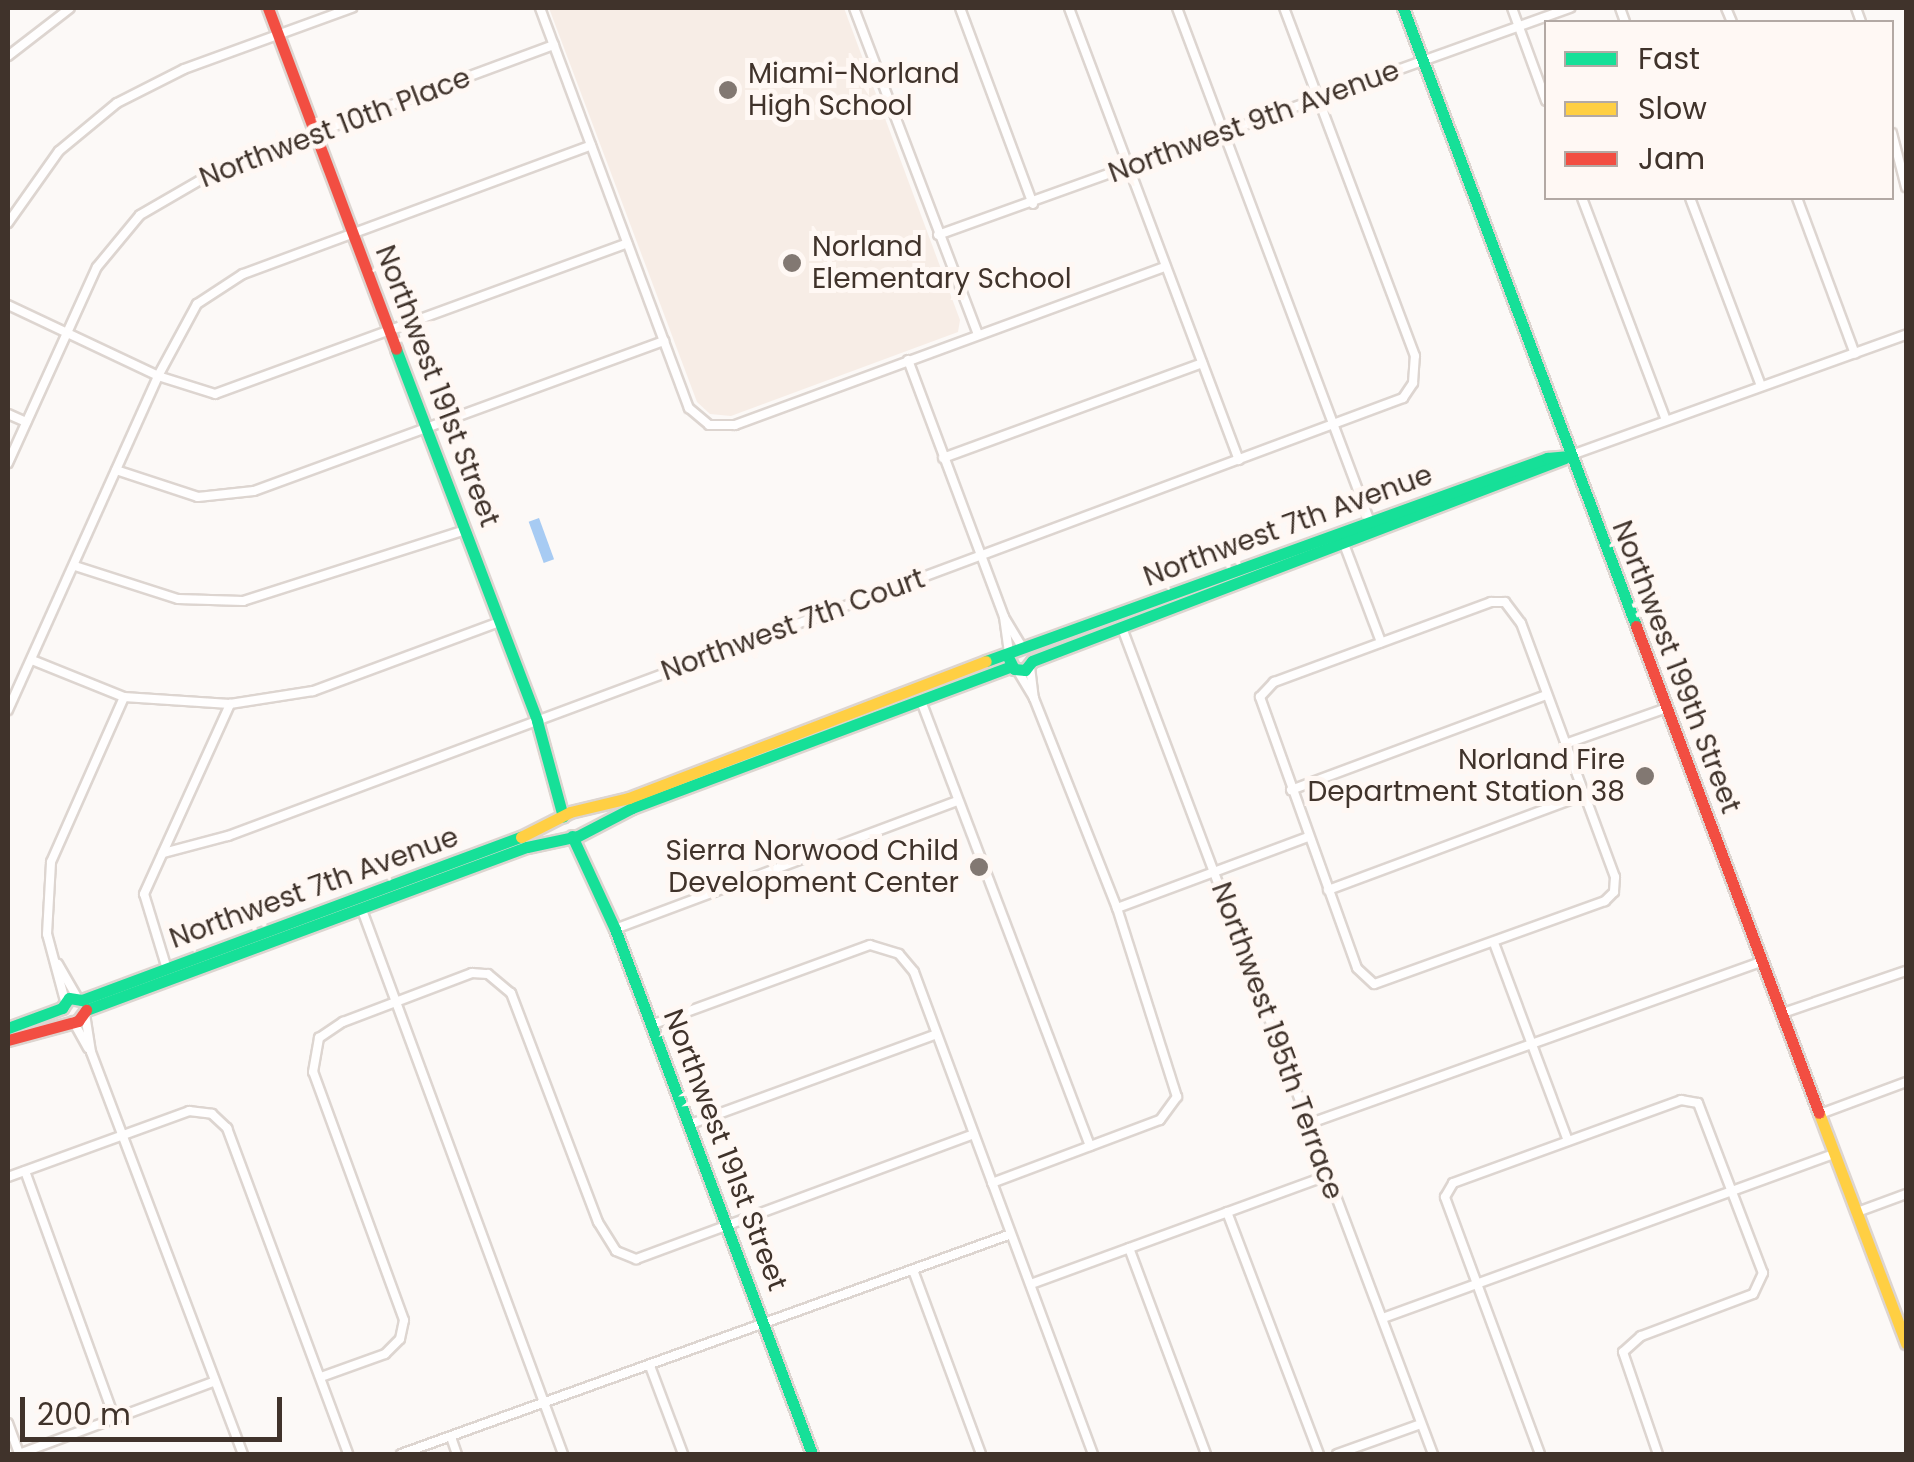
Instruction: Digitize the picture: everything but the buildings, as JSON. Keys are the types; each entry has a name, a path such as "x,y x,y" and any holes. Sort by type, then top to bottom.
{"street":[{"path":"8,56 70,8"},
{"name":"Northwest 191st Street","path":"268,8 570,816"},
{"path":"8,222 59,151 117,103 184,69 352,8"},
{"path":"540,8 690,408 709,425 735,426 1166,266"},
{"path":"854,8 978,334"},
{"path":"960,8 1032,204"},
{"path":"1069,8 1239,460"},
{"path":"1177,8 1370,522"},
{"path":"1284,8 1318,97"},
{"name":"Northwest 199th Street","path":"1404,8 1569,456 1906,1343"},
{"path":"1512,8 1544,96"},
{"name":"Northwest 9th Avenue","path":"938,235 1570,8"},
{"name":"Northwest 10th Place","path":"8,464 98,268 140,216 221,168 554,45"},
{"name":"Northwest 7th Court","path":"163,853 228,836 1403,398 1413,382 1415,356 1318,97"},
{"path":"1894,141 1906,187"},
{"path":"8,710 182,326 216,289 591,145"},
{"path":"1583,200 1666,420"},
{"path":"1691,200 1761,386"},
{"path":"1798,200 1855,354"},
{"path":"8,305 158,376 215,394 627,243"},
{"name":"Northwest 7th Avenue","path":"8,1040 167,969 570,816 1020,659 1122,628 1569,456 1906,335"},
{"path":"116,470 198,497 226,497 427,430 664,341"},
{"path":"907,361 1117,908 1177,1096 1160,1120 992,1183"},
{"path":"943,458 1202,363"},
{"path":"8,414 26,422"},
{"name":"Northwest 7th Avenue","path":"8,1028 75,1009 576,833 920,702 1370,522 1569,456"},
{"path":"75,566 178,599 242,601 465,530"},
{"path":"1344,544 1381,642"},
{"path":"1505,602 1521,624 1584,796 1614,892 1494,943 1382,984 1366,980 1259,704 1264,690 1381,642 1505,602"},
{"path":"1004,617 1020,659"},
{"path":"32,660 124,697 230,704 313,691 500,622"},
{"name":"Northwest 195th Terrace","path":"1122,628 1433,1454"},
{"path":"1291,790 1547,695"},
{"path":"124,697 51,862 47,934 243,1454"},
{"path":"920,702 1090,1146"},
{"path":"167,969 144,894 230,704"},
{"path":"1565,744 1664,708"},
{"path":"1328,890 1584,796"},
{"path":"615,928 958,801"},
{"path":"570,816 576,833"},
{"path":"570,816 576,833"},
{"name":"Northwest 191st Street","path":"576,833 812,1454"},
{"path":"1117,908 1308,837"},
{"path":"362,910 563,1454"},
{"path":"1494,943 1568,1141"},
{"path":"651,1026 870,945 899,954 914,972 1093,1454"},
{"path":"1308,1124 1763,960"},
{"path":"1782,1013 1906,971"},
{"path":"321,1377 385,1354 400,1339 404,1320 312,1058 319,1038 342,1022 472,974 488,974 510,992 598,1222 616,1251 636,1259 974,1134"},
{"path":"75,1009 91,1052"},
{"path":"688,1125 936,1034"},
{"path":"1820,1114 1906,1082"},
{"path":"1540,1454 1446,1197 1454,1183 1680,1100 1698,1103 1763,1273 1761,1288 1641,1336 1623,1352 1658,1454"},
{"path":"8,1178 189,1111 212,1114 227,1128 348,1454"},
{"path":"1383,1318 1836,1154"},
{"path":"25,1171 115,1420"},
{"path":"1031,1284 1326,1176"},
{"path":"1857,1212 1906,1194"},
{"path":"1227,1212 1319,1454"},
{"path":"401,1454 1011,1234"},
{"path":"1129,1248 1206,1454"},
{"path":"914,1270 981,1454"},
{"path":"650,1366 684,1454"},
{"path":"8,1423 19,1454 215,1382"},
{"path":"1337,1454 1421,1424"},
{"path":"451,1437 457,1454"}],"shaded area":[{"path":"549,8 844,8 960,320 958,332 731,416 710,414 697,402"}],"water":[{"path":"539,518 554,559 544,563 529,522"}],"traffic: fast":[{"path":"1403,8 1636,626"},
{"path":"396,349 537,721 563,817"},
{"path":"986,661 1547,458 1569,456"},
{"path":"1009,659 1014,669 1025,670 1032,661 1565,458"},
{"path":"86,1010 527,847 578,836 632,808 1011,666"},
{"path":"572,836 615,929 812,1454"},
{"path":"8,1028 62,1008 69,998 82,1000 521,837"}],"traffic: slow":[{"path":"521,837 570,812 629,798 986,661"},
{"path":"1819,1113 1906,1343"}],"traffic: jam":[{"path":"268,8 396,349"},
{"path":"1636,626 1819,1113"},
{"path":"8,1040 78,1021 86,1010"}],"place":[{"name":"Miami-Norland High School","path":"728,90"},
{"name":"Norland Elementary School","path":"792,263"},
{"name":"Norland Fire Department Station 38","path":"1645,776"},
{"name":"Sierra Norwood Child Development Center","path":"979,867"}]}
